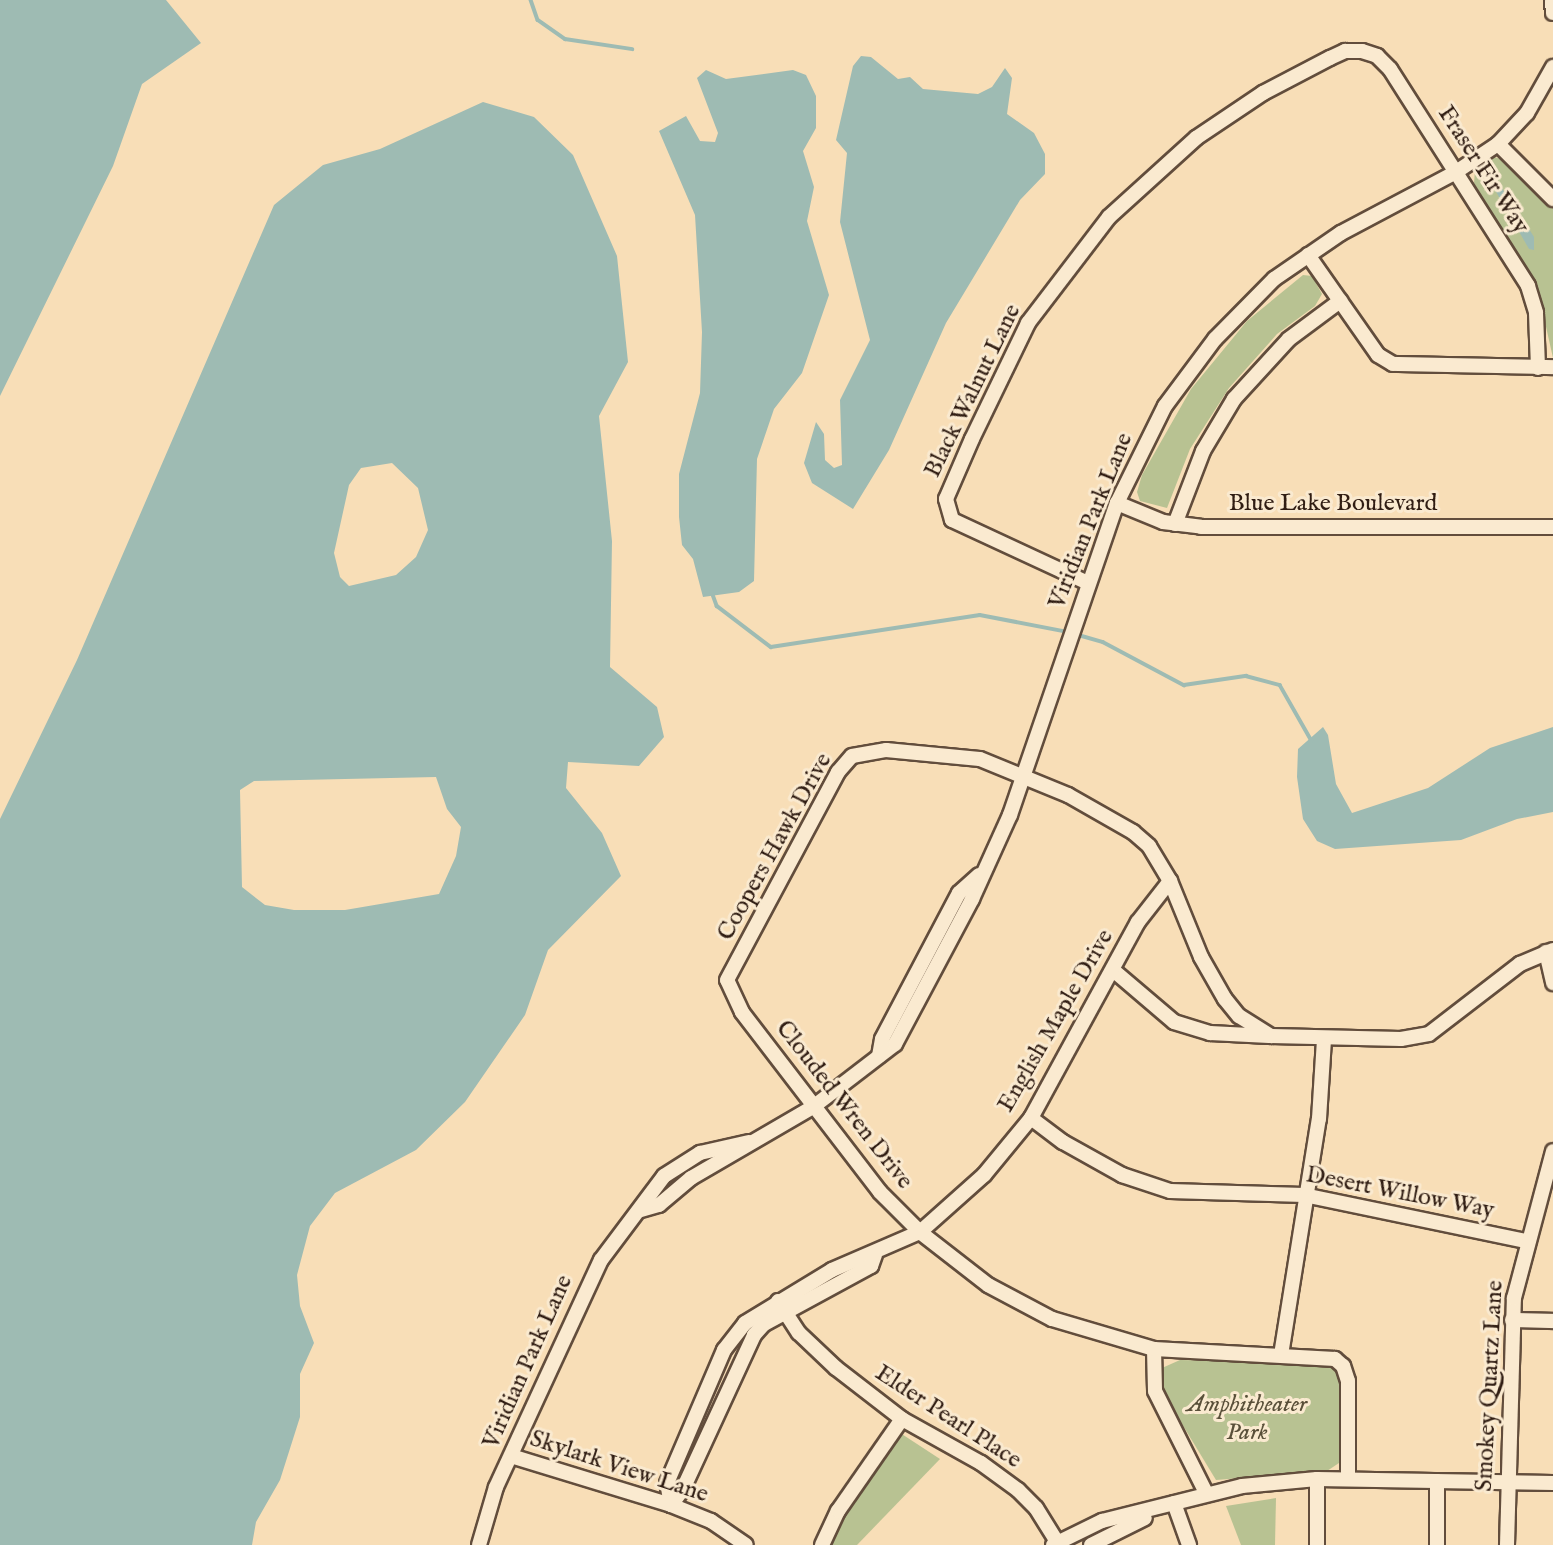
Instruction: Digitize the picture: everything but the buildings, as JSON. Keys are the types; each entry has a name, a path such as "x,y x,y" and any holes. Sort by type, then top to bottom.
{"street":[{"path":"1552,0 1553,13"},
{"name":"Black Walnut Lane","path":"1088,583 958,525 947,513 949,490 1016,345 1041,303 1089,239 1178,151 1228,115 1299,73 1345,51 1368,52"},
{"name":"Fraser Fir Way","path":"1368,52 1390,69 1528,286 1536,313 1538,368"},
{"name":"Viridian Park Lane","path":"479,1545 496,1487 593,1273 641,1210 649,1191 681,1164 723,1146 753,1141 813,1107 879,1056 882,1039 959,893 982,871 1026,776 1081,602 1117,503 1158,418 1198,359 1274,279 1308,255 1456,172 1498,144 1527,113 1553,67"},
{"path":"1498,144 1553,199"},
{"path":"1308,255 1378,355 1392,364 1553,368"},
{"path":"1175,524 1203,451 1234,398 1289,338 1340,300"},
{"name":"Blue Lake Boulevard","path":"1117,503 1175,524 1553,527"},
{"name":"Coopers Hawk Drive","path":"727,979 807,825 838,772 852,756 886,750 961,755 1026,776 1133,832 1149,846 1170,881 1219,989 1239,1016 1271,1036 1401,1039 1429,1034 1520,964 1549,951"},
{"name":"English Maple Drive","path":"671,1505 667,1483 724,1350 744,1323 856,1276 871,1266 875,1255 920,1231 984,1175 1031,1118 1142,915 1170,881"},
{"path":"1549,951 1553,983"},
{"path":"1113,970 1174,1022 1210,1033 1271,1036"},
{"name":"Clouded Wren Drive","path":"727,979 742,1012 872,1182 920,1231 973,1275 1019,1303 1088,1333 1154,1349 1322,1355 1343,1366 1348,1381 1348,1479"},
{"path":"1280,1355 1304,1195 1319,1119 1324,1039"},
{"name":"Desert Willow Way","path":"1031,1118 1063,1142 1122,1175 1170,1191 1304,1195 1527,1241"},
{"name":"Smokey Quartz Lane","path":"1507,1545 1512,1320 1527,1241 1553,1151"},
{"name":"Elder Pearl Place","path":"781,1307 799,1333 836,1368 902,1419 981,1463 1018,1490 1036,1508 1056,1544"},
{"path":"1512,1320 1553,1321"},
{"path":"1154,1349 1154,1391 1206,1493"},
{"path":"822,1545 838,1511 902,1419"},
{"name":"Skylark View Lane","path":"511,1456 671,1505 710,1521 746,1545"},
{"path":"1056,1544 1102,1521 1206,1493 1317,1479 1553,1483"},
{"path":"1317,1479 1317,1545"},
{"path":"1437,1481 1437,1545"},
{"path":"1091,1545 1174,1503"},
{"path":"1174,1503 1189,1545"}],"green space":[{"path":"1494,157 1508,161 1553,208 1553,358 1538,291 1474,183 1475,170"},
{"path":"1303,275 1312,276 1322,294 1315,306 1277,334 1229,388 1190,449 1167,508 1140,501 1137,492 1142,475 1191,389 1247,321"},
{"name":"Amphitheater Park","path":"1180,1360 1330,1363 1342,1378 1339,1463 1327,1471 1216,1480 1162,1391 1162,1368"},
{"path":"891,1427 940,1459 857,1545 819,1545"},
{"path":"1276,1498 1275,1545 1241,1545 1226,1506"}],"water":[{"path":"0,0 166,0 201,43 142,84 113,166 0,396"},
{"path":"861,56 871,57 898,79 910,77 923,89 978,94 992,87 1005,68 1012,78 1007,114 1034,133 1045,154 1045,174 1020,200 946,323 889,450 853,509 812,483 804,463 816,422 824,434 825,460 834,468 842,465 840,400 870,340 840,222 847,153 836,140 853,66"},
{"path":"706,70 726,79 793,70 806,75 816,96 816,128 803,151 814,187 807,221 829,295 802,373 774,409 757,459 754,581 739,592 703,597 693,559 682,545 679,517 679,474 700,393 702,332 695,215 659,131 686,116 700,141 715,142 718,133 697,78"},
{"path":"483,102 534,117 573,155 617,256 628,362 599,416 612,541 610,667 657,707 664,737 639,766 568,762 566,788 602,833 621,876 548,950 525,1015 465,1102 416,1150 335,1193 310,1226 297,1275 300,1306 314,1343 300,1374 300,1417 280,1480 256,1522 252,1545 0,1545 0,819 77,660 274,205 323,165 380,149","holes":["392,463 418,488 428,530 416,557 396,575 349,586 340,577 334,553 349,485 361,468","436,777 447,809 461,827 456,856 439,894 345,910 294,910 265,905 242,887 240,790 254,781"]},
{"path":"1487,176 1496,180 1519,213 1534,237 1534,250 1529,249"},
{"path":"1323,727 1328,735 1336,784 1352,813 1428,788 1490,748 1553,727 1553,812 1517,819 1461,840 1335,849 1317,841 1303,819 1297,777 1298,749"}],"waterway":[{"path":"531,0 538,20 565,39 632,49"},
{"path":"712,592 717,606 771,647 980,615 1068,632"},
{"path":"1075,634 1103,642 1184,685 1246,676 1280,685 1312,741"}]}
